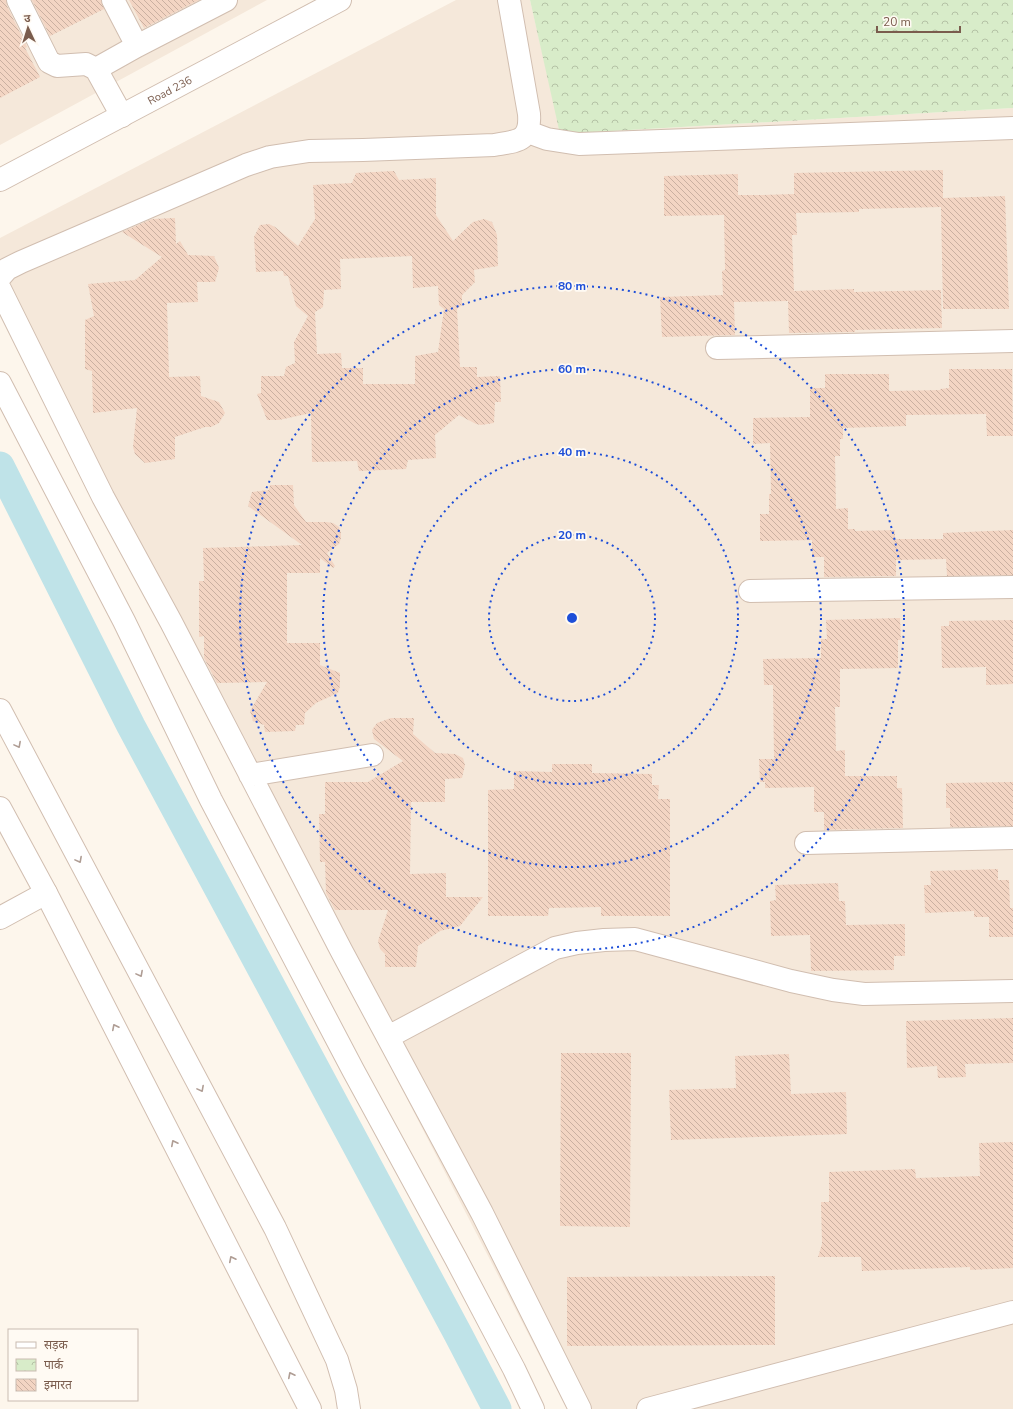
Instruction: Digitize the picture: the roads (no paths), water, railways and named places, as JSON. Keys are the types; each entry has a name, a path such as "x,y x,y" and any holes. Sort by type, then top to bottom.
{"street":[{"path":"18,0 49,62 57,66 86,64 96,69 122,116"},
{"path":"113,0 137,46"},
{"name":"Road 236","path":"0,180 340,0"},
{"path":"0,277 7,269 21,262 246,165 270,157 309,152 514,142 528,132 530,124 509,0"},
{"path":"96,69 223,1"},
{"path":"528,132 547,139 579,144 1013,128"},
{"path":"0,289 103,497 171,622 341,950 482,1213 580,1409"},
{"path":"717,348 1013,341"},
{"path":"0,383 124,621 211,800 353,1070 514,1369 533,1409"},
{"path":"750,591 1013,587"},
{"path":"0,710 275,1228 337,1360 346,1390 349,1409"},
{"path":"250,775 372,755"},
{"path":"0,808 46,893 310,1409"},
{"path":"806,843 1013,838"},
{"path":"0,918 46,893"},
{"path":"388,1037 555,948 577,943 604,940 635,940 791,981 833,990 864,994 1013,991"},
{"path":"648,1409 1013,1312"}],"waterway":[{"path":"0,466 131,726 497,1409"}]}
